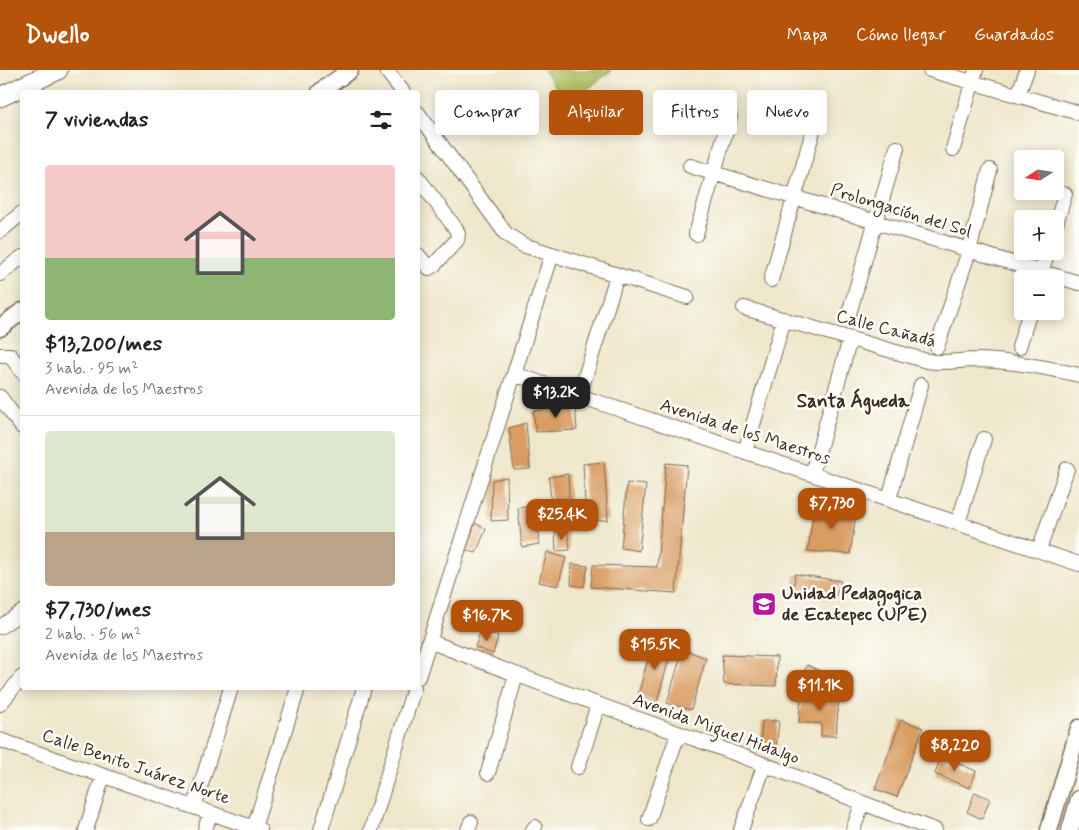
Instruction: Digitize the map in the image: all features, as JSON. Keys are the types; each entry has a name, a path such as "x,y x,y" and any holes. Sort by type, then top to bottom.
{"highway":[{"path":"0,97 58,70"}],"main road":[{"path":"323,90 350,70"},
{"path":"0,328 20,313"},
{"path":"1049,830 1079,728"},
{"path":"1070,830 1079,799"}],"street":[{"path":"386,70 401,90"},
{"path":"930,70 974,76 1018,95 1079,113"},
{"path":"1018,95 1027,70"},
{"path":"953,149 974,76"},
{"path":"420,116 506,234 523,245 687,297"},
{"path":"696,234 725,135"},
{"path":"771,280 812,135"},
{"path":"848,317 898,148"},
{"name":"Prolongación del Sol","path":"690,166 1025,270"},
{"path":"937,347 969,251 990,170"},
{"path":"420,181 458,234 457,240 434,265 429,268 420,257"},
{"path":"1060,210 1065,194"},
{"path":"0,231 20,215"},
{"path":"420,670 552,254"},
{"path":"0,274 20,259"},
{"path":"579,396 617,276"},
{"name":"Prolongación del Sol","path":"1064,280 1079,283"},
{"name":"Calle Cañadá","path":"744,308 927,361 939,363 976,360 1013,362 1079,375"},
{"path":"745,452 784,320"},
{"path":"1019,347 1027,320"},
{"path":"812,474 850,339"},
{"path":"0,355 10,355 20,369"},
{"name":"Avenida de los Maestros","path":"514,374 1079,564"},
{"path":"889,499 920,385"},
{"path":"0,397 20,424"},
{"path":"958,523 984,439"},
{"path":"1039,550 1067,469"},
{"path":"0,627 20,613"},
{"name":"Avenida Miguel Hidalgo","path":"429,641 598,706 709,744 862,804 935,830"},
{"path":"488,773 516,675"},
{"path":"0,704 20,679"},
{"path":"194,807 230,690"},
{"path":"257,829 297,690"},
{"path":"321,830 363,690"},
{"path":"371,830 413,690"},
{"path":"578,767 598,706"},
{"path":"649,819 678,734"},
{"name":"Calle Benito Juárez Norte","path":"0,740 257,829"},
{"path":"741,830 764,766"},
{"path":"86,830 103,776"},
{"path":"853,830 862,804"},
{"path":"205,830 210,813"}],"green space":[{"path":"543,70 612,70 586,90 558,90"}],"building":[{"path":"575,405 577,430 536,432 533,411"},
{"path":"526,423 530,469 514,470 509,428"},
{"path":"604,462 608,520 586,521 583,464"},
{"path":"666,463 687,465 676,593 591,587 593,565 657,567"},
{"path":"568,474 570,514 552,515 549,477"},
{"path":"507,477 508,520 491,521 492,480"},
{"path":"627,483 646,485 639,551 621,548"},
{"path":"537,505 539,544 522,547 518,508"},
{"path":"814,505 857,509 850,554 808,551"},
{"path":"475,523 486,529 476,553 466,550"},
{"path":"568,531 570,550 556,551 555,532"},
{"path":"547,552 566,558 558,586 539,582"},
{"path":"572,564 588,566 584,587 571,585"},
{"path":"795,574 841,581 834,600 793,595"},
{"path":"481,630 498,636 493,654 475,647"},
{"path":"653,641 673,644 657,702 638,695"},
{"path":"683,649 706,658 691,710 667,703"},
{"path":"722,655 777,657 776,686 724,684"},
{"path":"807,665 821,672 817,679 804,672"},
{"path":"801,693 839,697 836,736 821,736 821,723 799,723"},
{"path":"901,720 923,728 897,797 875,789"},
{"path":"762,721 779,721 776,750 760,749"},
{"path":"941,756 976,771 970,788 935,774"},
{"path":"975,792 990,799 982,819 967,812"}],"place":[{"name":"Unidad Pedagogica de Ecatepec (UPE)","path":"764,604"}],"district":[{"name":"Santa Águeda","path":"853,401"}]}
